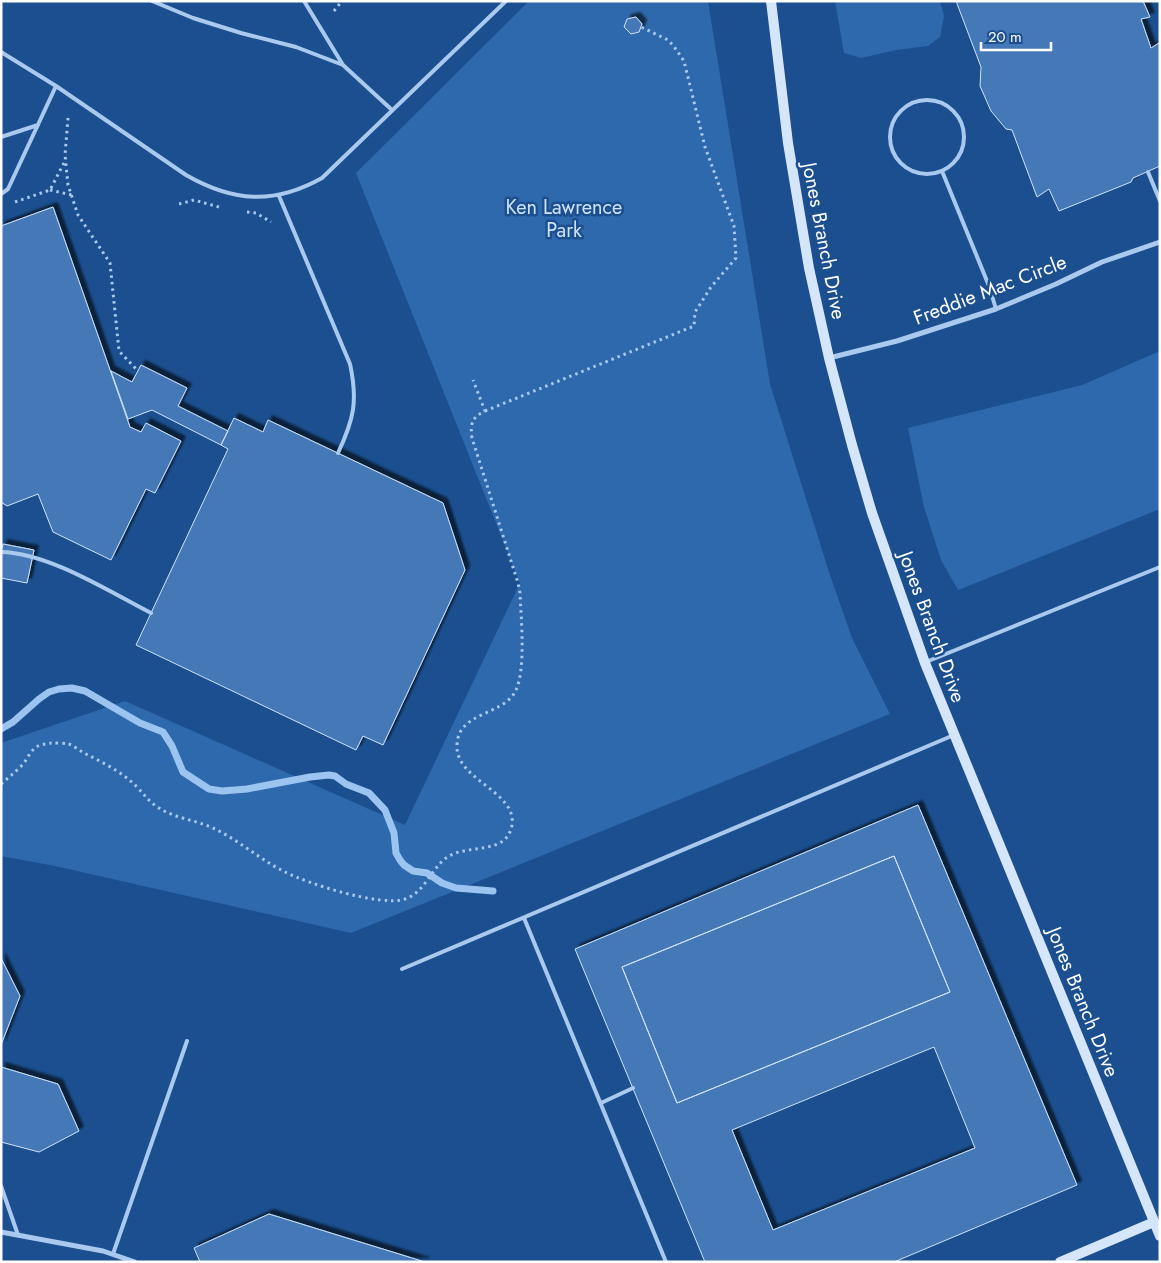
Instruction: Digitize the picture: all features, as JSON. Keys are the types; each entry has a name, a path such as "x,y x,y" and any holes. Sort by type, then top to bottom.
{"main road":[{"name":"Jones Branch Drive","path":"771,1 788,143 798,208 829,358 872,513 925,663 954,736 1158,1220 1160,1236"},
{"path":"1060,1262 1158,1220"}],"street":[{"name":"Freddie Mac Circle","path":"829,358 897,341 996,308 1056,284 1102,262 1160,242"},
{"path":"1,1232 113,1254 135,1262"}],"lane":[{"path":"152,1 194,18 241,33 296,47 344,65"},
{"path":"304,1 344,65 392,110"},
{"path":"1,52 56,86 186,175 206,186 228,194 256,197 279,196 295,191 322,178 506,1"},
{"path":"1,194 8,189 56,86"},
{"path":"920,100 932,100 942,103 951,109 958,117 964,132 963,148 958,158 942,171 930,174 917,173 906,168 897,159 891,148 892,124 899,113 908,105 920,100"},
{"path":"1,137 38,125"},
{"path":"942,171 989,286 996,308"},
{"path":"1148,172 1160,201"},
{"path":"279,196 350,364 355,402 350,425 338,453"},
{"path":"1,552 16,552 58,566 151,613"},
{"path":"925,663 1160,567"},
{"path":"402,969 954,736"},
{"path":"524,918 666,1262"},
{"path":"113,1254 187,1041"},
{"path":"601,1103 633,1088"},
{"path":"1,1186 18,1235"}],"path":[{"path":"334,11 342,1"},
{"path":"1,784 40,745 68,744 118,772 136,786 149,801 171,814 217,830 261,858 298,878 372,899 406,899 415,894 450,856 501,843 508,835 512,827 513,814 499,796 471,773 460,760 457,744 465,725 473,719 497,708 516,692 522,654 518,583 472,438 470,426 472,420 475,416 485,411 694,326 695,312 711,287 736,258 734,226 705,146 684,62 673,45 666,39 641,27"},
{"path":"68,118 66,158 68,185 78,215 110,263 119,351 138,371"},
{"path":"50,190 66,158"},
{"path":"8,204 50,190 72,195"},
{"path":"179,204 194,200 226,208"},
{"path":"241,211 256,213 271,222"},
{"path":"473,380 485,411"}],"green space":[{"name":"Ken Lawrence Park","path":"529,1 708,1 770,384 829,572 852,638 890,714 351,933 55,866 1,856 1,743 125,701 405,825 520,583 356,173"},
{"path":"835,1 940,1 944,16 940,37 928,46 896,50 861,58 844,53"},
{"path":"1160,351 1160,509 958,590 941,560 924,507 908,428 1082,385"}],"building":[{"path":"956,1 1143,1 1150,17 1141,19 1151,48 1159,43 1160,45 1160,166 1133,178 1131,182 1059,211 1049,189 1037,197 1012,130 1006,129 991,111 980,86 981,67"},
{"path":"636,17 642,24 639,32 631,34 624,27 627,19"},
{"path":"53,207 130,427 141,432 146,423 181,441 155,493 146,489 111,560 53,532 38,494 7,506 1,502 1,226"},
{"path":"141,365 187,388 178,406 228,431 221,445 152,410 128,419 111,371 132,382"},
{"path":"234,418 263,432 268,420 443,503 465,570 383,745 363,736 356,750 136,645 228,449 221,445"},
{"path":"3,544 34,550 27,583 1,578 1,551"},
{"path":"918,805 1077,1185 894,1262 705,1262 575,949","holes":["894,856 950,992 677,1103 622,967","934,1047 975,1148 773,1230 732,1130"]},
{"path":"894,856 950,992 677,1103 622,967"},
{"path":"1,958 20,996 1,1045"},
{"path":"1,1067 58,1084 79,1131 39,1152 1,1142"},
{"path":"269,1214 425,1262 200,1262 194,1248"}],"waterway":[{"path":"1,729 13,722 49,692 72,688 85,691 140,723 163,732 172,746 183,772 209,789 222,791 247,789 310,777 335,776 346,784 369,793 385,810 394,833 396,853 404,865 413,871 427,873 442,883 456,888 493,891"}]}
